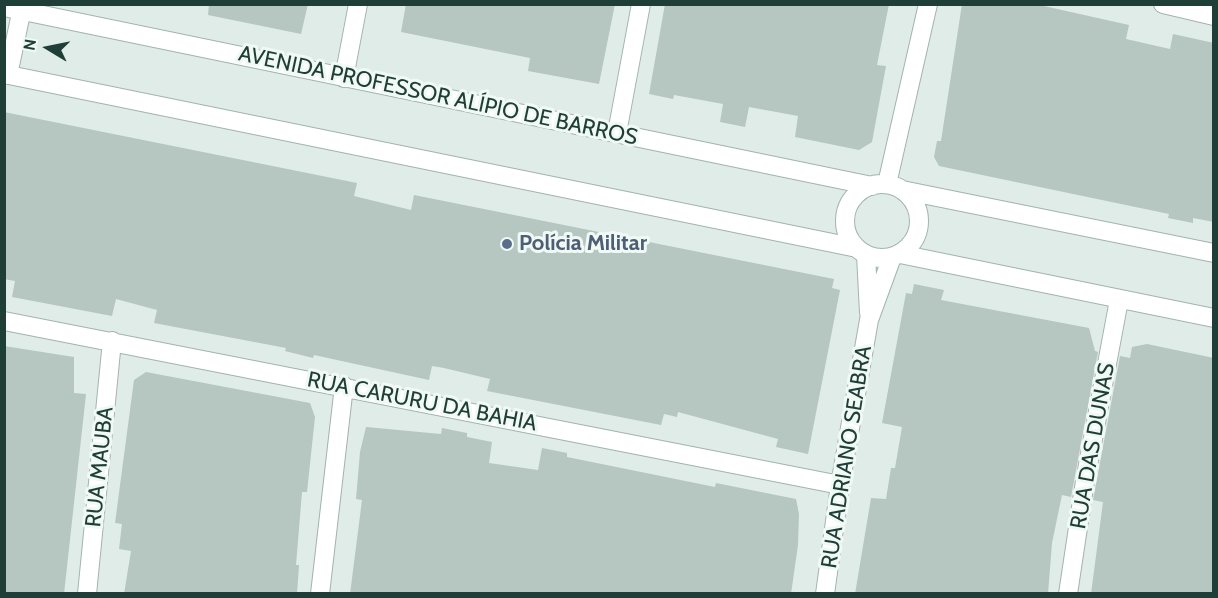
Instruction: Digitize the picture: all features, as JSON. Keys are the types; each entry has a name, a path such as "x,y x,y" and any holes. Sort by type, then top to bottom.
{"street":[{"path":"344,78 358,4"},
{"path":"617,133 641,4"},
{"path":"887,187 928,4"},
{"path":"1163,4 1214,16"},
{"path":"16,7 6,75 861,251 879,258 896,255 1214,318"},
{"name":"AVENIDA PROFESSOR ALÍPIO DE BARROS","path":"16,7 344,78 1214,253"},
{"path":"887,187 918,210 919,222 917,235 896,255 869,320 861,251 848,235 845,220 849,205 858,193 887,187"},
{"name":"RUA DAS DUNAS","path":"1068,594 1085,481 1119,300"},
{"name":"RUA ADRIANO SEABRA","path":"825,594 840,485 869,320"},
{"name":"RUA CARURU DA BAHIA","path":"4,321 840,485"},
{"name":"RUA MAUBA","path":"87,594 112,341"},
{"path":"320,594 344,386"}],"building":[{"path":"209,4 308,4 301,34 208,15"},
{"path":"406,4 615,4 599,84 528,71 530,58 401,32"},
{"path":"665,4 889,4 877,65 886,66 872,142 859,150 795,137 798,116 749,107 745,127 720,122 723,104 674,95 673,99 649,94"},
{"path":"962,4 1035,4 1129,25 1126,39 1170,49 1173,34 1214,43 1214,222 1193,218 1193,223 1168,218 1169,214 939,166 934,157 937,141 941,141"},
{"path":"4,112 357,183 354,196 411,210 414,195 834,279 832,288 840,290 808,454 776,447 778,439 678,412 677,417 664,414 661,425 487,391 490,379 444,368 432,366 429,380 314,355 313,358 285,351 286,348 154,323 157,310 116,299 112,316 12,297 15,281 4,279"},
{"path":"914,284 944,290 941,300 1089,328 1095,351 1098,352 1071,497 1062,495 1052,543 1048,594 855,594 871,498 886,499 891,468 895,468 902,427 882,423 906,293 912,294"},
{"path":"1147,344 1214,358 1214,594 1091,594 1103,502 1093,500 1120,356 1130,358 1132,347"},
{"path":"4,346 74,357 74,393 86,394 64,594 4,594"},
{"path":"146,372 310,403 315,417 307,492 302,492 296,565 299,565 297,594 124,594 131,551 119,549 122,524 115,523 134,380"},
{"path":"366,427 441,434 442,428 467,433 467,437 492,442 489,463 538,470 542,448 567,453 567,457 715,487 716,483 796,499 799,514 798,545 791,594 350,594 362,500 356,499 360,452"}],"place":[{"name":"Polícia Militar","path":"507,244"}]}
